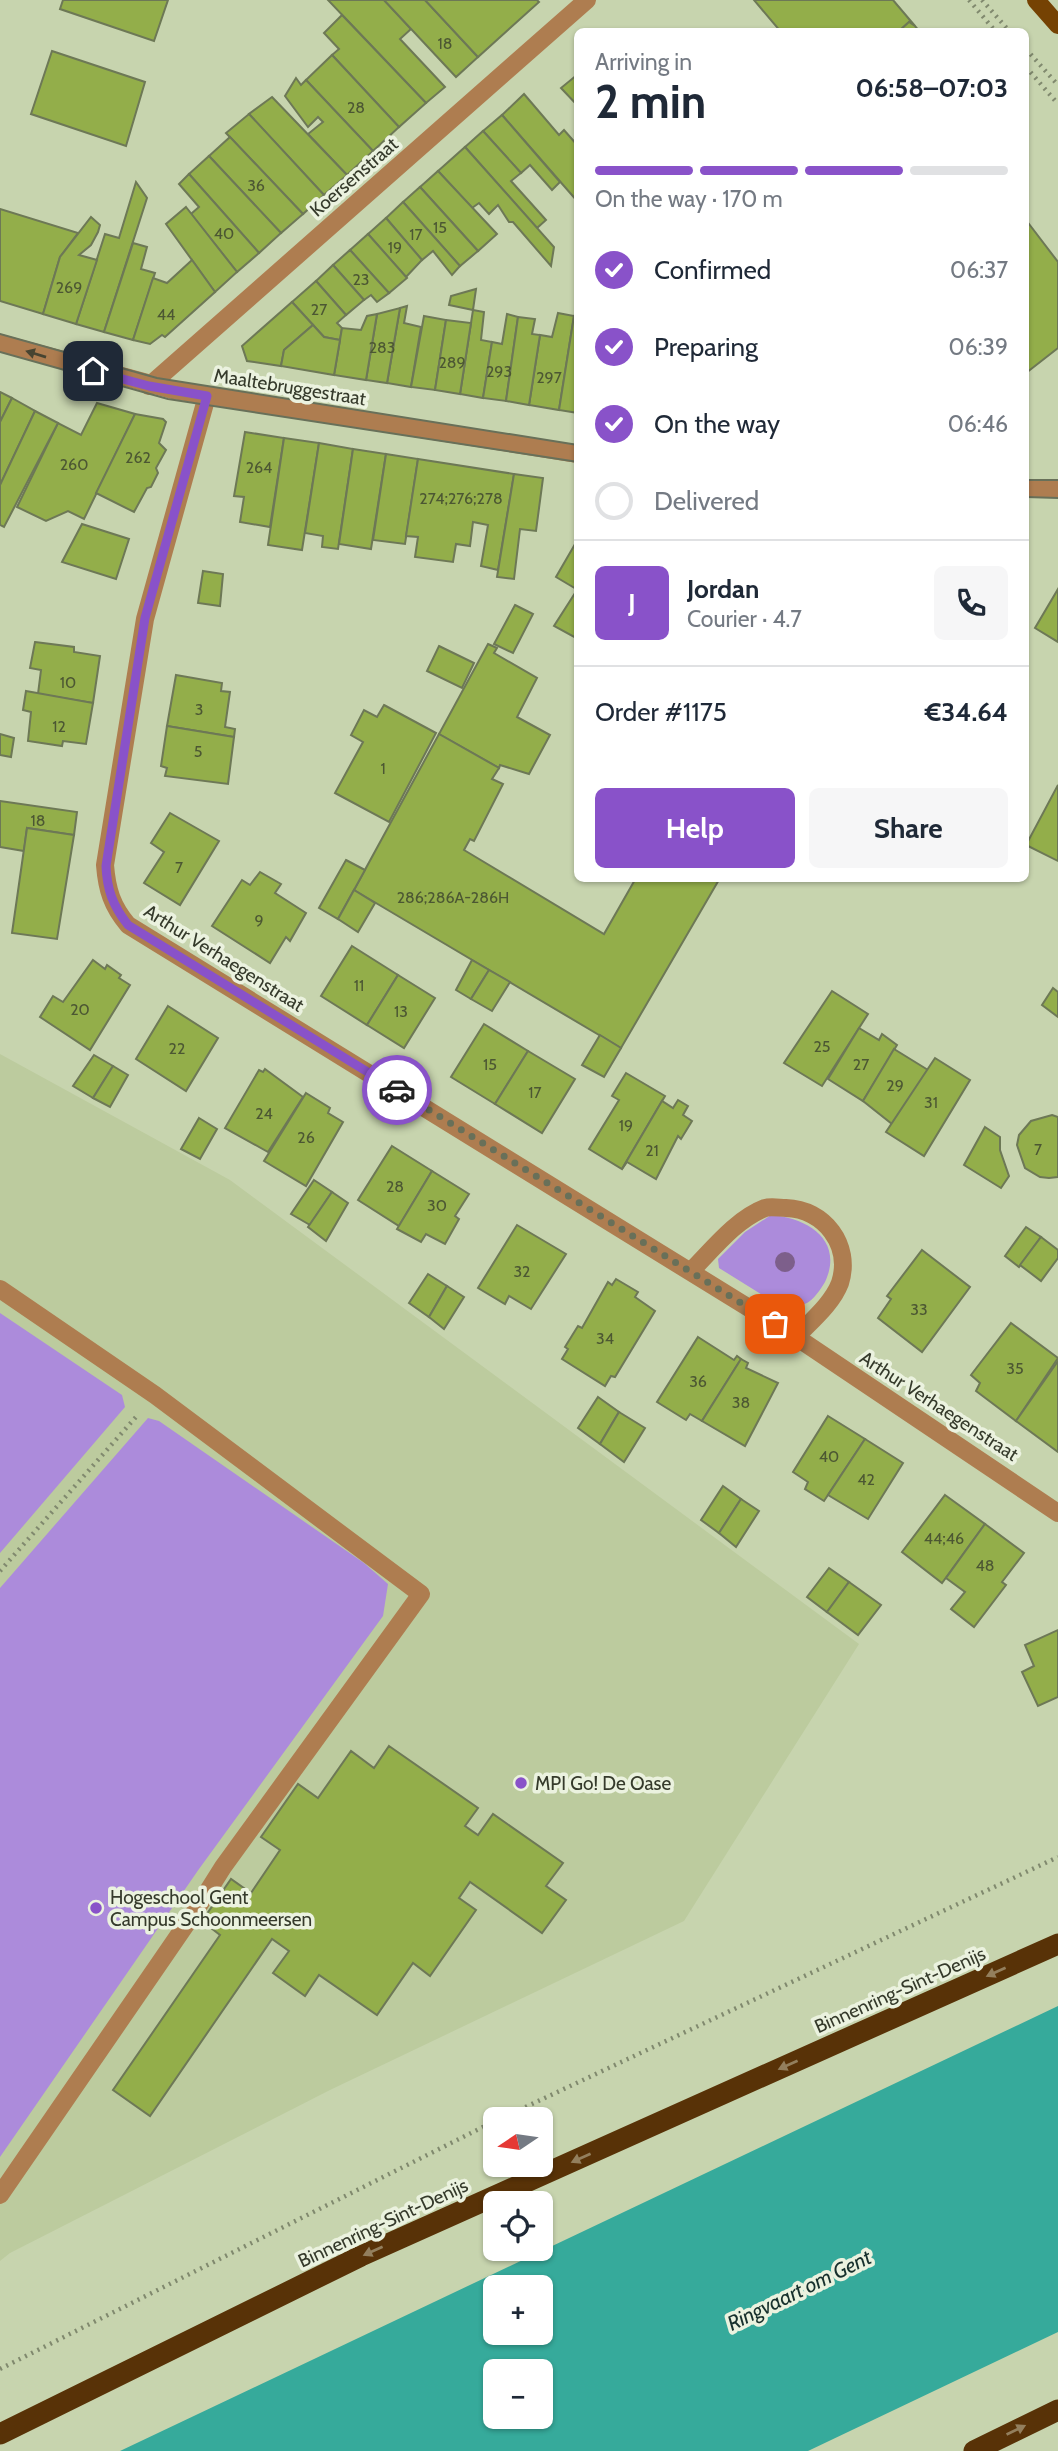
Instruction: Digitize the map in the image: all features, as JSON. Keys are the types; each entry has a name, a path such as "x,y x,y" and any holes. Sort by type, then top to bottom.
{"highway":[{"name":"Binnenring-Sint-Denijs","path":"0,2434 361,2256 1058,1944"},
{"path":"974,2451 1058,2410"}],"main road":[{"path":"1036,0 1058,25"}],"street":[{"name":"Koersenstraat","path":"149,386 587,0"},
{"name":"Maaltebruggestraat","path":"0,343 149,386 574,453"},
{"name":"Arthur Verhaegenstraat","path":"207,396 145,618 106,866 107,887 115,909 128,925 796,1337 1058,1513"},
{"path":"1029,489 1058,489"},
{"path":"691,1271 740,1224 766,1208 791,1208 813,1214 829,1226 839,1244 843,1264 839,1283 830,1301 796,1337"},
{"path":"0,1289 155,1395 421,1594 223,1867 0,2195"}],"path":[{"path":"968,0 992,28"},
{"path":"982,0 1006,28"},
{"path":"1029,52 1058,85"},
{"path":"1029,70 1058,104"},
{"path":"0,1571 155,1395"},
{"path":"525,2107 1058,1857"},
{"path":"0,2369 483,2127"}],"shaded area":[{"name":"MPI Go! De Oase","path":"0,1054 230,1180 859,1644 684,1921 330,2090 10,2253 0,2261"},
{"path":"771,1215 798,1221 810,1227 826,1244 830,1267 825,1282 807,1303 785,1309 719,1268 718,1259 745,1232"},
{"path":"0,1313 122,1395 125,1407 0,1553"},
{"name":"Hogeschool Gent Campus Schoonmeersen","path":"148,1418 159,1421 364,1563 388,1584 383,1616 199,1869 0,2157 0,1588"}],"water":[{"name":"Ringvaart om Gent","path":"1058,2006 1058,2332 808,2451 120,2451 483,2279 483,2345 553,2345 553,2275 491,2275 520,2261 553,2261 553,2246"}],"building":[{"path":"63,0 168,0 154,41 60,9"},
{"path":"328,0 384,0 411,29 400,39 445,87 426,103"},
{"path":"384,0 425,0 478,57 456,77"},
{"path":"425,0 537,0 539,2 478,57"},
{"path":"754,0 893,0 915,26 909,22 902,28 778,28"},
{"path":"342,15 426,103 399,127 332,55 339,49 324,33"},
{"path":"909,22 917,28 902,28"},
{"path":"52,51 145,82 126,146 31,114"},
{"path":"332,55 399,127 373,151 306,80"},
{"path":"574,77 574,102 561,88"},
{"path":"296,78 301,85 306,80 373,151 347,175 308,134 323,122 318,117 308,127 285,96"},
{"path":"524,94 559,135 564,130 574,141 574,197 502,115"},
{"path":"272,97 347,175 324,195 249,114"},
{"path":"249,114 324,195 303,214 226,133"},
{"path":"502,115 560,182 552,190 530,165 521,173 483,131"},
{"path":"483,131 521,173 511,181 546,220 537,228 465,147"},
{"path":"230,137 303,214 281,233 209,156"},
{"path":"465,147 554,247 551,266 513,222 509,222 498,205 489,214 479,203 472,208 438,171"},
{"path":"209,156 281,233 259,253 189,174"},
{"path":"438,171 497,234 478,251 420,187"},
{"path":"189,174 259,253 237,272 191,214 199,207 179,184"},
{"path":"136,182 147,198 104,332 76,324 105,234 119,238"},
{"path":"420,187 478,251 460,266 403,202"},
{"path":"403,202 460,266 452,275 433,251 422,260 386,218"},
{"path":"186,207 237,272 215,292 166,224"},
{"path":"0,209 78,233 60,257 43,314 0,301"},
{"path":"91,217 100,225 98,232 91,245 79,255 97,260 76,324 43,314 60,257"},
{"path":"386,218 422,260 406,277 368,234"},
{"path":"1029,224 1058,262 1058,348 1029,371"},
{"path":"368,234 407,278 389,293 350,250"},
{"path":"133,243 147,247 141,269 155,273 133,340 104,332"},
{"path":"350,250 389,293 377,302 371,295 364,300 333,265"},
{"path":"192,260 215,292 165,337 162,335 150,344 133,340 153,278 167,283"},
{"path":"333,265 364,300 346,315 316,281"},
{"path":"316,281 346,315 337,323 342,328 340,340 324,337 292,302"},
{"path":"476,289 473,310 449,305 451,296"},
{"path":"292,302 313,325 284,350 281,366 247,361 242,346"},
{"path":"407,306 404,323 421,327 411,387 387,383 400,308"},
{"path":"400,308 387,383 366,380 377,314"},
{"path":"473,310 484,312 481,340 492,342 483,398 460,394"},
{"path":"558,313 574,316 559,410 529,405 540,335 552,337"},
{"path":"377,314 366,380 334,375 342,328 361,330 367,316"},
{"path":"507,314 518,317 506,401 483,398 492,342 502,344"},
{"path":"424,316 446,320 435,390 411,387"},
{"path":"574,316 574,412 559,410"},
{"path":"518,317 535,319 532,334 540,335 529,405 506,401"},
{"path":"446,320 471,323 460,394 435,390"},
{"path":"313,325 324,337 340,340 334,375 281,366 284,350"},
{"path":"0,392 12,398 0,422"},
{"path":"12,398 35,411 0,485 0,422"},
{"path":"97,403 135,414 84,519 68,511 46,521 17,507 58,423 81,435"},
{"path":"35,411 58,423 4,527 0,525 0,485"},
{"path":"135,414 163,419 166,422 159,443 166,450 156,468 158,473 151,487 147,488 134,512 96,493"},
{"path":"245,432 284,438 270,527 240,522 244,497 234,496"},
{"path":"284,438 319,443 302,550 268,545"},
{"path":"319,443 353,449 338,549 322,547 323,536 305,533"},
{"path":"353,449 386,454 371,549 339,544"},
{"path":"386,454 418,459 405,544 373,540"},
{"path":"418,459 514,474 498,570 481,566 488,525 473,522 470,546 456,544 453,562 415,557 418,537 406,536"},
{"path":"514,474 543,478 536,531 520,529 514,579 497,577"},
{"path":"82,524 129,539 116,579 62,562"},
{"path":"574,546 574,588 556,577"},
{"path":"203,571 223,574 220,606 198,603"},
{"path":"1058,589 1058,642 1035,628"},
{"path":"574,595 574,637 554,626"},
{"path":"515,605 533,614 513,653 494,644"},
{"path":"35,642 74,647 74,652 100,656 93,703 38,694 41,670 30,668"},
{"path":"488,644 497,648 494,653 537,678 517,717 550,735 529,774 500,765 499,768 439,734"},
{"path":"439,646 474,663 462,688 427,671"},
{"path":"176,675 222,683 221,691 230,692 225,727 235,729 234,737 167,726"},
{"path":"26,691 93,703 86,744 63,741 62,746 28,741 31,712 23,710"},
{"path":"384,705 436,733 389,822 335,793 363,742 351,735 364,710 377,717"},
{"path":"167,726 234,737 228,784 165,776 167,768 161,766"},
{"path":"0,734 14,738 11,757 0,755"},
{"path":"439,734 499,768 492,779 503,784 474,841 470,839 464,850 604,934 634,882 718,882 621,1048 354,890"},
{"path":"1058,785 1058,861 1029,846 1029,839"},
{"path":"0,801 77,812 74,835 27,828 24,851 0,847"},
{"path":"170,813 219,841 180,905 144,883 164,852 151,843"},
{"path":"27,828 74,835 57,939 12,933"},
{"path":"346,860 365,870 338,919 319,908"},
{"path":"260,872 281,884 275,893 306,913 290,941 286,937 270,963 212,926 242,880 250,885"},
{"path":"354,890 375,903 358,932 338,919"},
{"path":"352,946 398,975 367,1025 321,996"},
{"path":"93,960 105,969 107,965 130,985 90,1050 40,1017 53,996 63,1002"},
{"path":"472,960 489,970 471,999 456,990"},
{"path":"489,970 510,982 492,1011 471,999"},
{"path":"398,975 435,998 404,1048 367,1025"},
{"path":"1053,988 1058,992 1058,1017 1042,1005"},
{"path":"832,991 868,1014 822,1086 784,1063"},
{"path":"168,1006 218,1038 186,1091 136,1059"},
{"path":"484,1024 528,1051 495,1104 451,1077"},
{"path":"859,1028 879,1040 882,1034 897,1045 863,1101 828,1079"},
{"path":"600,1035 621,1048 604,1077 582,1065"},
{"path":"894,1049 928,1070 892,1124 863,1101"},
{"path":"528,1051 575,1079 542,1133 495,1104"},
{"path":"94,1055 113,1066 93,1098 73,1086"},
{"path":"935,1058 970,1080 924,1156 886,1132"},
{"path":"113,1066 128,1075 110,1107 93,1098"},
{"path":"265,1069 303,1097 268,1152 225,1128 259,1070 263,1072"},
{"path":"626,1073 665,1096 622,1169 589,1149 619,1100 612,1096"},
{"path":"306,1093 330,1108 328,1113 343,1122 306,1186 264,1161"},
{"path":"678,1100 688,1106 683,1115 692,1121 681,1139 678,1136 656,1179 627,1162 622,1169 662,1101 673,1108"},
{"path":"1052,1115 1058,1117 1058,1177 1040,1177 1025,1168 1017,1145 1019,1135 1031,1121"},
{"path":"199,1118 217,1129 200,1159 181,1149"},
{"path":"985,1127 1000,1137 1000,1150 1009,1176 1001,1188 964,1165"},
{"path":"392,1146 432,1171 399,1226 358,1200"},
{"path":"432,1171 469,1194 455,1216 459,1219 445,1244 426,1234 421,1242 397,1229"},
{"path":"314,1180 332,1192 310,1225 291,1214"},
{"path":"332,1192 348,1203 326,1241 308,1227"},
{"path":"517,1225 566,1254 531,1309 509,1296 505,1304 478,1288"},
{"path":"1026,1227 1041,1237 1019,1267 1005,1256"},
{"path":"1041,1237 1058,1250 1058,1258 1041,1281 1020,1265"},
{"path":"922,1250 970,1287 922,1352 878,1318 891,1299 887,1296"},
{"path":"428,1274 447,1286 429,1317 409,1303"},
{"path":"616,1279 638,1292 635,1297 655,1311 615,1377 611,1376 605,1386 562,1359 568,1349 565,1347 578,1326 582,1328 608,1282 612,1285"},
{"path":"447,1286 464,1297 444,1329 429,1317"},
{"path":"1011,1323 1058,1358 1016,1421 976,1391 980,1383 971,1375"},
{"path":"698,1337 734,1360 737,1356 741,1359 702,1421 690,1414 686,1420 657,1402"},
{"path":"741,1359 748,1363 746,1368 778,1383 745,1446 702,1421"},
{"path":"1058,1361 1058,1452 1016,1421"},
{"path":"598,1397 619,1412 600,1444 578,1428"},
{"path":"619,1412 645,1428 624,1462 600,1444"},
{"path":"828,1416 865,1439 824,1501 805,1489 808,1482 793,1472"},
{"path":"865,1439 903,1463 868,1519 828,1495"},
{"path":"723,1486 741,1499 719,1533 701,1520"},
{"path":"945,1495 985,1524 942,1583 902,1552"},
{"path":"741,1499 759,1511 736,1547 719,1533"},
{"path":"985,1524 1024,1553 1002,1582 1006,1585 974,1627 951,1609 965,1592 946,1578"},
{"path":"829,1568 849,1582 827,1612 807,1597"},
{"path":"849,1582 881,1605 858,1635 827,1612"},
{"path":"1058,1630 1058,1697 1038,1706 1022,1672 1034,1666 1025,1645"},
{"path":"389,1746 478,1808 465,1826 478,1835 493,1814 563,1863 546,1886 566,1900 542,1933 470,1882 459,1898 476,1910 430,1976 413,1963 377,2015 319,1975 305,1996 273,1973 289,1951 272,1939 150,2116 113,2090 220,1935 202,1921 231,1879 251,1893 280,1850 261,1837 298,1784 318,1798 351,1751 374,1768"}],"tram line":[{"path":"0,334 157,378 574,444"},
{"path":"0,352 168,399 574,461"},
{"path":"1029,480 1058,480"},
{"path":"1029,497 1058,498"}],"way so far":[{"path":"397,1090 775,1324"}],"place":[{"name":"MPI Go! De Oase","path":"521,1783"},
{"name":"Hogeschool Gent Campus Schoonmeersen","path":"96,1908"}],"route":[{"path":"93,371 149,386 207,396 145,618 106,866 107,887 115,909 128,925 397,1090"}]}
